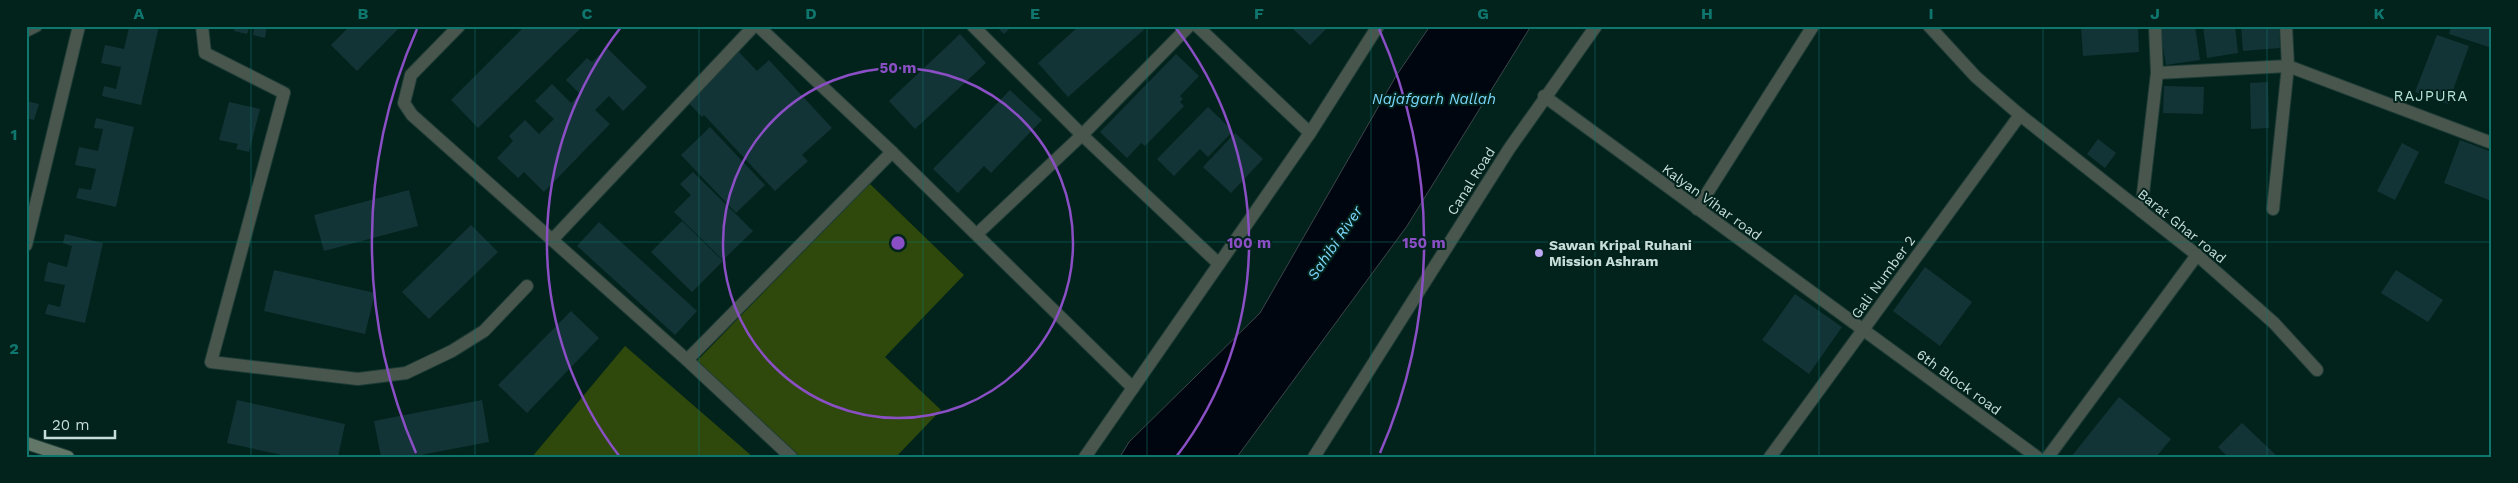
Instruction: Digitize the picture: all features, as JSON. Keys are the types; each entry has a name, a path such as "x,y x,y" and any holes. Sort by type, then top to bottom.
{"street":[{"path":"26,31 36,26"},
{"path":"26,246 80,26"},
{"path":"202,26 205,53 284,93 211,362 358,379 406,373 452,352 484,332 527,286"},
{"path":"459,26 411,75 404,103 412,115 687,360 792,457"},
{"path":"552,240 756,26 892,152 1133,388"},
{"path":"973,26 1082,135 1219,264"},
{"path":"977,234 1082,135 1189,26"},
{"path":"1197,26 1310,133"},
{"path":"1086,457 1310,133 1378,26"},
{"name":"Canal Road","path":"1314,457 1544,96 1596,26"},
{"path":"1697,209 1813,26"},
{"name":"Barat Ghar road","path":"1929,26 1976,77 2020,115 2197,255 2274,323 2317,370"},
{"path":"2140,211 2157,73 2155,26"},
{"path":"2273,209 2288,66 2286,26"},
{"path":"2157,73 2288,66 2492,143"},
{"name":"Kalyan Vihar road","path":"1544,96 1863,331"},
{"name":"Gali Number 2","path":"1770,457 2020,115"},
{"path":"687,360 892,152"},
{"path":"2048,457 2197,255"},
{"name":"6th Block road","path":"1863,331 2028,454"},
{"path":"26,443 68,457"}],"green space":[{"path":"869,183 964,275 885,357 941,410 896,457 795,457 696,362"},
{"path":"625,346 753,457 532,457"}],"water":[{"name":"Najafgarh Nallah","path":"1430,26 1531,26 1407,226 1237,457 1120,457 1129,442 1260,313 1396,76"}],"building":[{"path":"125,26 159,26 141,105 102,96 104,86 116,89 121,67 101,63 105,45 124,49 129,28"},
{"path":"235,26 267,26 265,38 253,35 254,29 249,28 247,34 234,31"},
{"path":"350,26 401,26 357,71 331,45"},
{"path":"525,26 581,28 478,128 451,100"},
{"path":"996,26 1012,26 1004,34"},
{"path":"1079,26 1148,26 1068,97 1038,63"},
{"path":"1290,26 1329,26 1310,45"},
{"path":"2081,26 2138,26 2139,52 2083,56"},
{"path":"2159,26 2195,26 2200,60 2166,65"},
{"path":"2203,26 2235,26 2238,53 2207,58"},
{"path":"2241,26 2279,26 2280,48 2243,51"},
{"path":"2451,26 2492,26 2492,48 2449,34"},
{"path":"960,34 986,63 915,129 889,101"},
{"path":"2437,35 2469,46 2448,104 2415,92"},
{"path":"607,48 647,87 623,111 609,96 595,110 610,124 544,192 524,172 518,178 497,158 513,141 509,136 525,120 539,134 554,119 535,101 552,84 571,103 580,94 566,80 587,58 592,62"},
{"path":"738,51 757,71 769,60 832,128 802,155 808,161 775,191 704,115 702,117 685,99"},
{"path":"1176,54 1199,76 1180,96 1183,99 1180,102 1184,106 1145,146 1141,143 1127,158 1100,132"},
{"path":"2268,82 2269,128 2251,129 2250,83"},
{"path":"2164,86 2204,87 2203,114 2163,113"},
{"path":"1010,90 1042,120 991,173 984,166 958,193 933,169"},
{"path":"26,101 39,104 34,120 26,118"},
{"path":"229,102 260,109 249,152 236,149 238,144 219,140"},
{"path":"1208,107 1233,131 1208,157 1200,149 1174,176 1157,159"},
{"path":"96,118 134,127 116,207 76,198 79,188 91,190 96,169 75,165 79,147 98,151 103,129 94,128"},
{"path":"710,127 765,185 736,213 681,155"},
{"path":"1235,133 1263,159 1231,193 1203,167"},
{"path":"2098,139 2116,153 2105,168 2087,154"},
{"path":"2460,140 2492,152 2492,201 2444,183"},
{"path":"2402,143 2419,152 2395,200 2377,191"},
{"path":"693,172 753,231 723,260 674,212 691,195 680,184"},
{"path":"409,190 418,226 324,251 314,215"},
{"path":"682,221 723,261 692,292 651,252"},
{"path":"599,222 697,311 675,335 577,246"},
{"path":"471,225 498,252 429,319 402,292"},
{"path":"65,234 103,243 85,323 45,314 48,304 60,307 65,285 44,281 48,262 67,267 72,246 63,243"},
{"path":"1925,267 1972,302 1940,346 1893,311"},
{"path":"274,270 375,293 365,334 264,311"},
{"path":"2396,270 2443,300 2428,322 2381,293"},
{"path":"1795,294 1842,327 1809,374 1762,340"},
{"path":"571,311 599,338 527,413 498,385"},
{"path":"2119,397 2171,439 2156,457 2071,457"},
{"path":"237,400 345,424 338,457 291,457 227,443"},
{"path":"482,400 489,442 410,457 381,457 374,421"},
{"path":"2242,423 2278,457 2228,457 2218,447"}],"place":[{"name":"Sawan Kripal Ruhani Mission Ashram","path":"1539,253"}],"district":[{"name":"RAJPURA","path":"2431,96"}],"water label":[{"name":"Sahibi River","path":"1335,243"}]}
